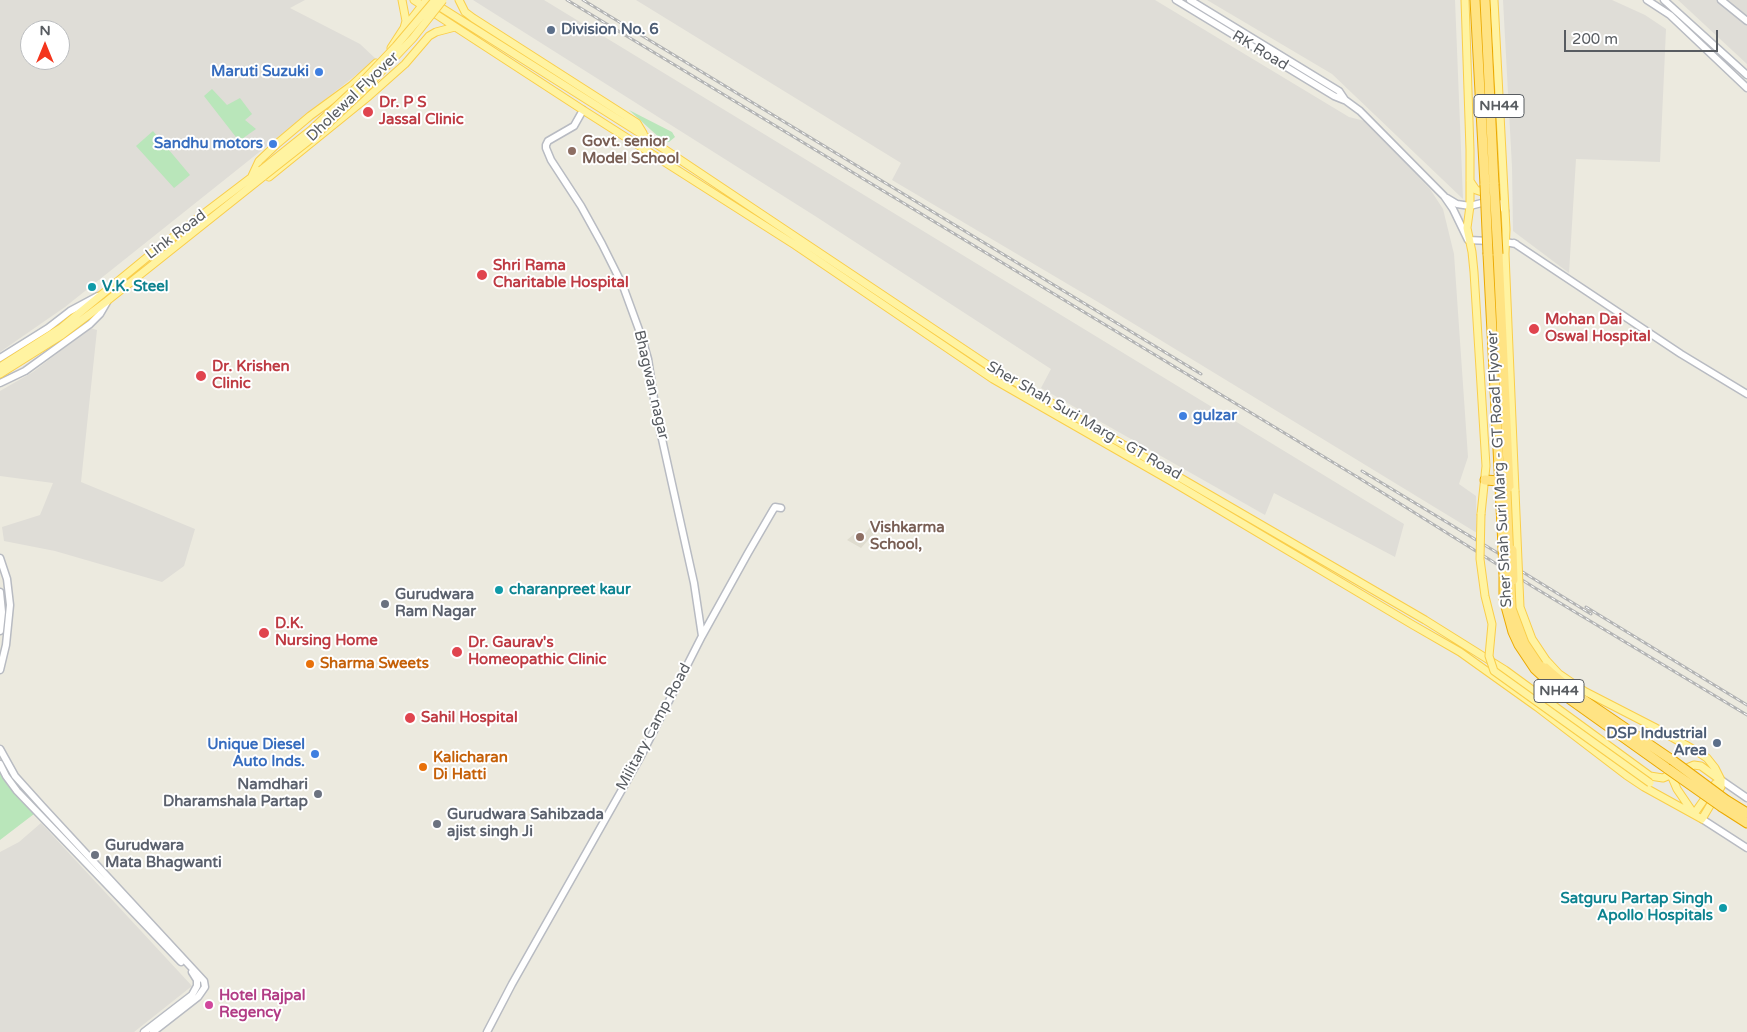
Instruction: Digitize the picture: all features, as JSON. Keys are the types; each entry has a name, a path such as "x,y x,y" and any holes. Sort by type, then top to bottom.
{"highway":[{"name":"Sher Shah Suri Marg - GT Road Flyover","path":"1476,0 1494,185 1488,254 1504,599 1513,632 1535,669 1560,692 1669,772 1724,803 1747,813"},
{"name":"Sher Shah Suri Marg - GT Road Flyover","path":"1485,0 1511,474 1514,601 1522,630 1532,651 1578,696 1672,760 1747,823"},
{"path":"1485,480 1499,481"}],"main road":[{"path":"402,0 406,21 404,28"},
{"name":"Sher Shah Suri Marg - GT Road","path":"414,0 426,2 448,11 646,137 998,372 1432,624 1505,670 1653,778 1663,778 1669,772 1691,765 1698,765 1721,780"},
{"name":"Dholewal Flyover","path":"252,181 366,79 435,0"},
{"name":"Dholewal Flyover","path":"262,173 316,135 361,93 413,38 443,0"},
{"path":"459,0 465,12 473,18 637,123 646,137"},
{"name":"NH44","path":"1464,0 1470,181 1470,206 1467,220 1468,240"},
{"name":"NH44","path":"1494,0 1494,185 1505,212 1505,242"},
{"path":"426,2 404,28 393,45 376,63 351,86 310,116 259,161 252,181 263,181 369,96 405,64 448,11"},
{"name":"Sher Shah Suri Marg - GT Road","path":"426,2 442,18 455,27 795,245 993,379 1460,652 1537,707 1626,775 1702,819"},
{"path":"429,36 446,28 455,27"},
{"name":"Link Road","path":"89,310 102,294 156,250 252,181"},
{"name":"Link Road","path":"89,310 107,301 252,181"},
{"path":"1470,181 1476,190 1485,194 1495,192 1494,185"},
{"path":"1468,240 1472,252 1474,272 1485,446 1485,480 1480,514 1480,559 1485,596 1492,624 1488,656 1491,667 1497,674 1650,783 1656,788 1658,795"},
{"path":"1505,242 1511,474 1515,490 1520,607 1532,638 1547,664 1584,691 1698,752 1714,768 1721,780 1721,787 1702,819"},
{"path":"0,367 89,310"},
{"path":"0,374 62,335 89,310"},
{"path":"1669,772 1677,789 1694,814 1714,784 1721,780"}],"street":[{"name":"RK Road","path":"1176,0 1334,96 1346,100"},
{"name":"RK Road","path":"1190,0 1338,91 1444,196"},
{"path":"1647,0 1670,15 1747,88"},
{"path":"1664,0 1747,75"},
{"path":"1721,0 1747,21"},
{"name":"Bhagwan nagar","path":"583,110 574,126 548,141 546,148 550,160 581,206 623,286 642,338 648,359 656,412 694,583 702,636"},
{"path":"1444,196 1457,204 1470,206 1493,200 1501,204 1505,212"},
{"path":"1444,196 1453,209 1468,240 1516,244"},
{"path":"1506,229 1509,238 1516,244 1681,354 1747,394"},
{"path":"0,358 48,328 78,306 102,294"},
{"path":"0,385 22,374 90,324 100,314 107,301"},
{"name":"Military Camp Road","path":"487,1032 512,984 641,756 702,636 773,510 775,507 781,508"},
{"path":"0,558 7,579 10,605 7,637 0,670"},
{"path":"0,592 2,612 0,631"},
{"path":"0,749 15,776 204,981 205,987 203,991 191,1004 153,1032"},
{"path":"0,764 17,791 195,976 197,986 192,995 144,1032"},
{"name":"Sher Shah Suri Marg - GT Road","path":"1721,780 1747,798"},
{"path":"1702,819 1747,848"}],"shaded area":[{"path":"0,0 305,0 290,8 360,44 376,59 65,307 0,352"},
{"path":"473,0 544,0 1404,524 1395,557 1274,493 1265,515 1041,388 1051,369 815,216"},
{"path":"636,0 1155,0 1349,117 1365,121 1430,189 1443,209 1454,254 1468,457 1459,484 1476,496 1477,533 1098,302 892,180 901,163"},
{"path":"1207,0 1455,0 1463,199 1332,74"},
{"path":"1503,0 1612,0 1645,15 1666,29 1660,162 1576,159 1569,273 1513,231 1512,167"},
{"path":"1678,0 1747,0 1747,64"},
{"path":"90,328 97,330 81,482 195,529 184,566 162,582 55,551 4,541 2,527 40,515 53,483 0,476 0,391 33,372"},
{"name":"Vishkarma School,","path":"874,522 880,527 861,548 847,540 859,530 864,535"},
{"path":"41,823 192,986 134,1032 0,1032 0,852 19,842"}],"green space":[{"path":"212,89 227,105 240,98 252,114 245,120 256,129 239,141 204,96"},
{"path":"629,110 672,132 675,137 669,142 662,140"},
{"path":"153,131 190,175 174,188 136,146"},
{"path":"0,769 8,786 34,814 0,840"}],"railway":[{"path":"567,0 1359,478 1535,588 1747,715"},
{"path":"583,0 1201,374"},
{"path":"1362,471 1516,564"},
{"path":"1508,563 1591,614"},
{"path":"1586,607 1747,705"}],"place":[{"name":"Division No. 6","path":"551,30"},
{"name":"Maruti Suzuki","path":"319,72"},
{"name":"Dr. P S Jassal Clinic","path":"368,112"},
{"name":"Sandhu motors","path":"273,144"},
{"name":"Govt. senior Model School","path":"572,151"},
{"name":"Shri Rama Charitable Hospital","path":"482,275"},
{"name":"V.K. Steel","path":"92,287"},
{"name":"Mohan Dai Oswal Hospital","path":"1534,329"},
{"name":"Dr. Krishen Clinic","path":"201,376"},
{"name":"gulzar","path":"1183,416"},
{"name":"Vishkarma School,","path":"860,537"},
{"name":"charanpreet kaur","path":"499,590"},
{"name":"Gurudwara Ram Nagar","path":"385,604"},
{"name":"D.K. Nursing Home","path":"264,633"},
{"name":"Dr. Gaurav's Homeopathic Clinic","path":"457,652"},
{"name":"Sharma Sweets","path":"310,664"},
{"name":"Sahil Hospital","path":"410,718"},
{"name":"DSP Industrial Area","path":"1717,743"},
{"name":"Unique Diesel Auto Inds.","path":"315,754"},
{"name":"Kalicharan Di Hatti","path":"423,767"},
{"name":"Namdhari Dharamshala Partap","path":"318,794"},
{"name":"Gurudwara Sahibzada ajist singh Ji","path":"437,824"},
{"name":"Gurudwara Mata Bhagwanti","path":"95,855"},
{"name":"Satguru Partap Singh Apollo Hospitals","path":"1723,908"},
{"name":"Hotel Rajpal Regency","path":"209,1005"}]}
